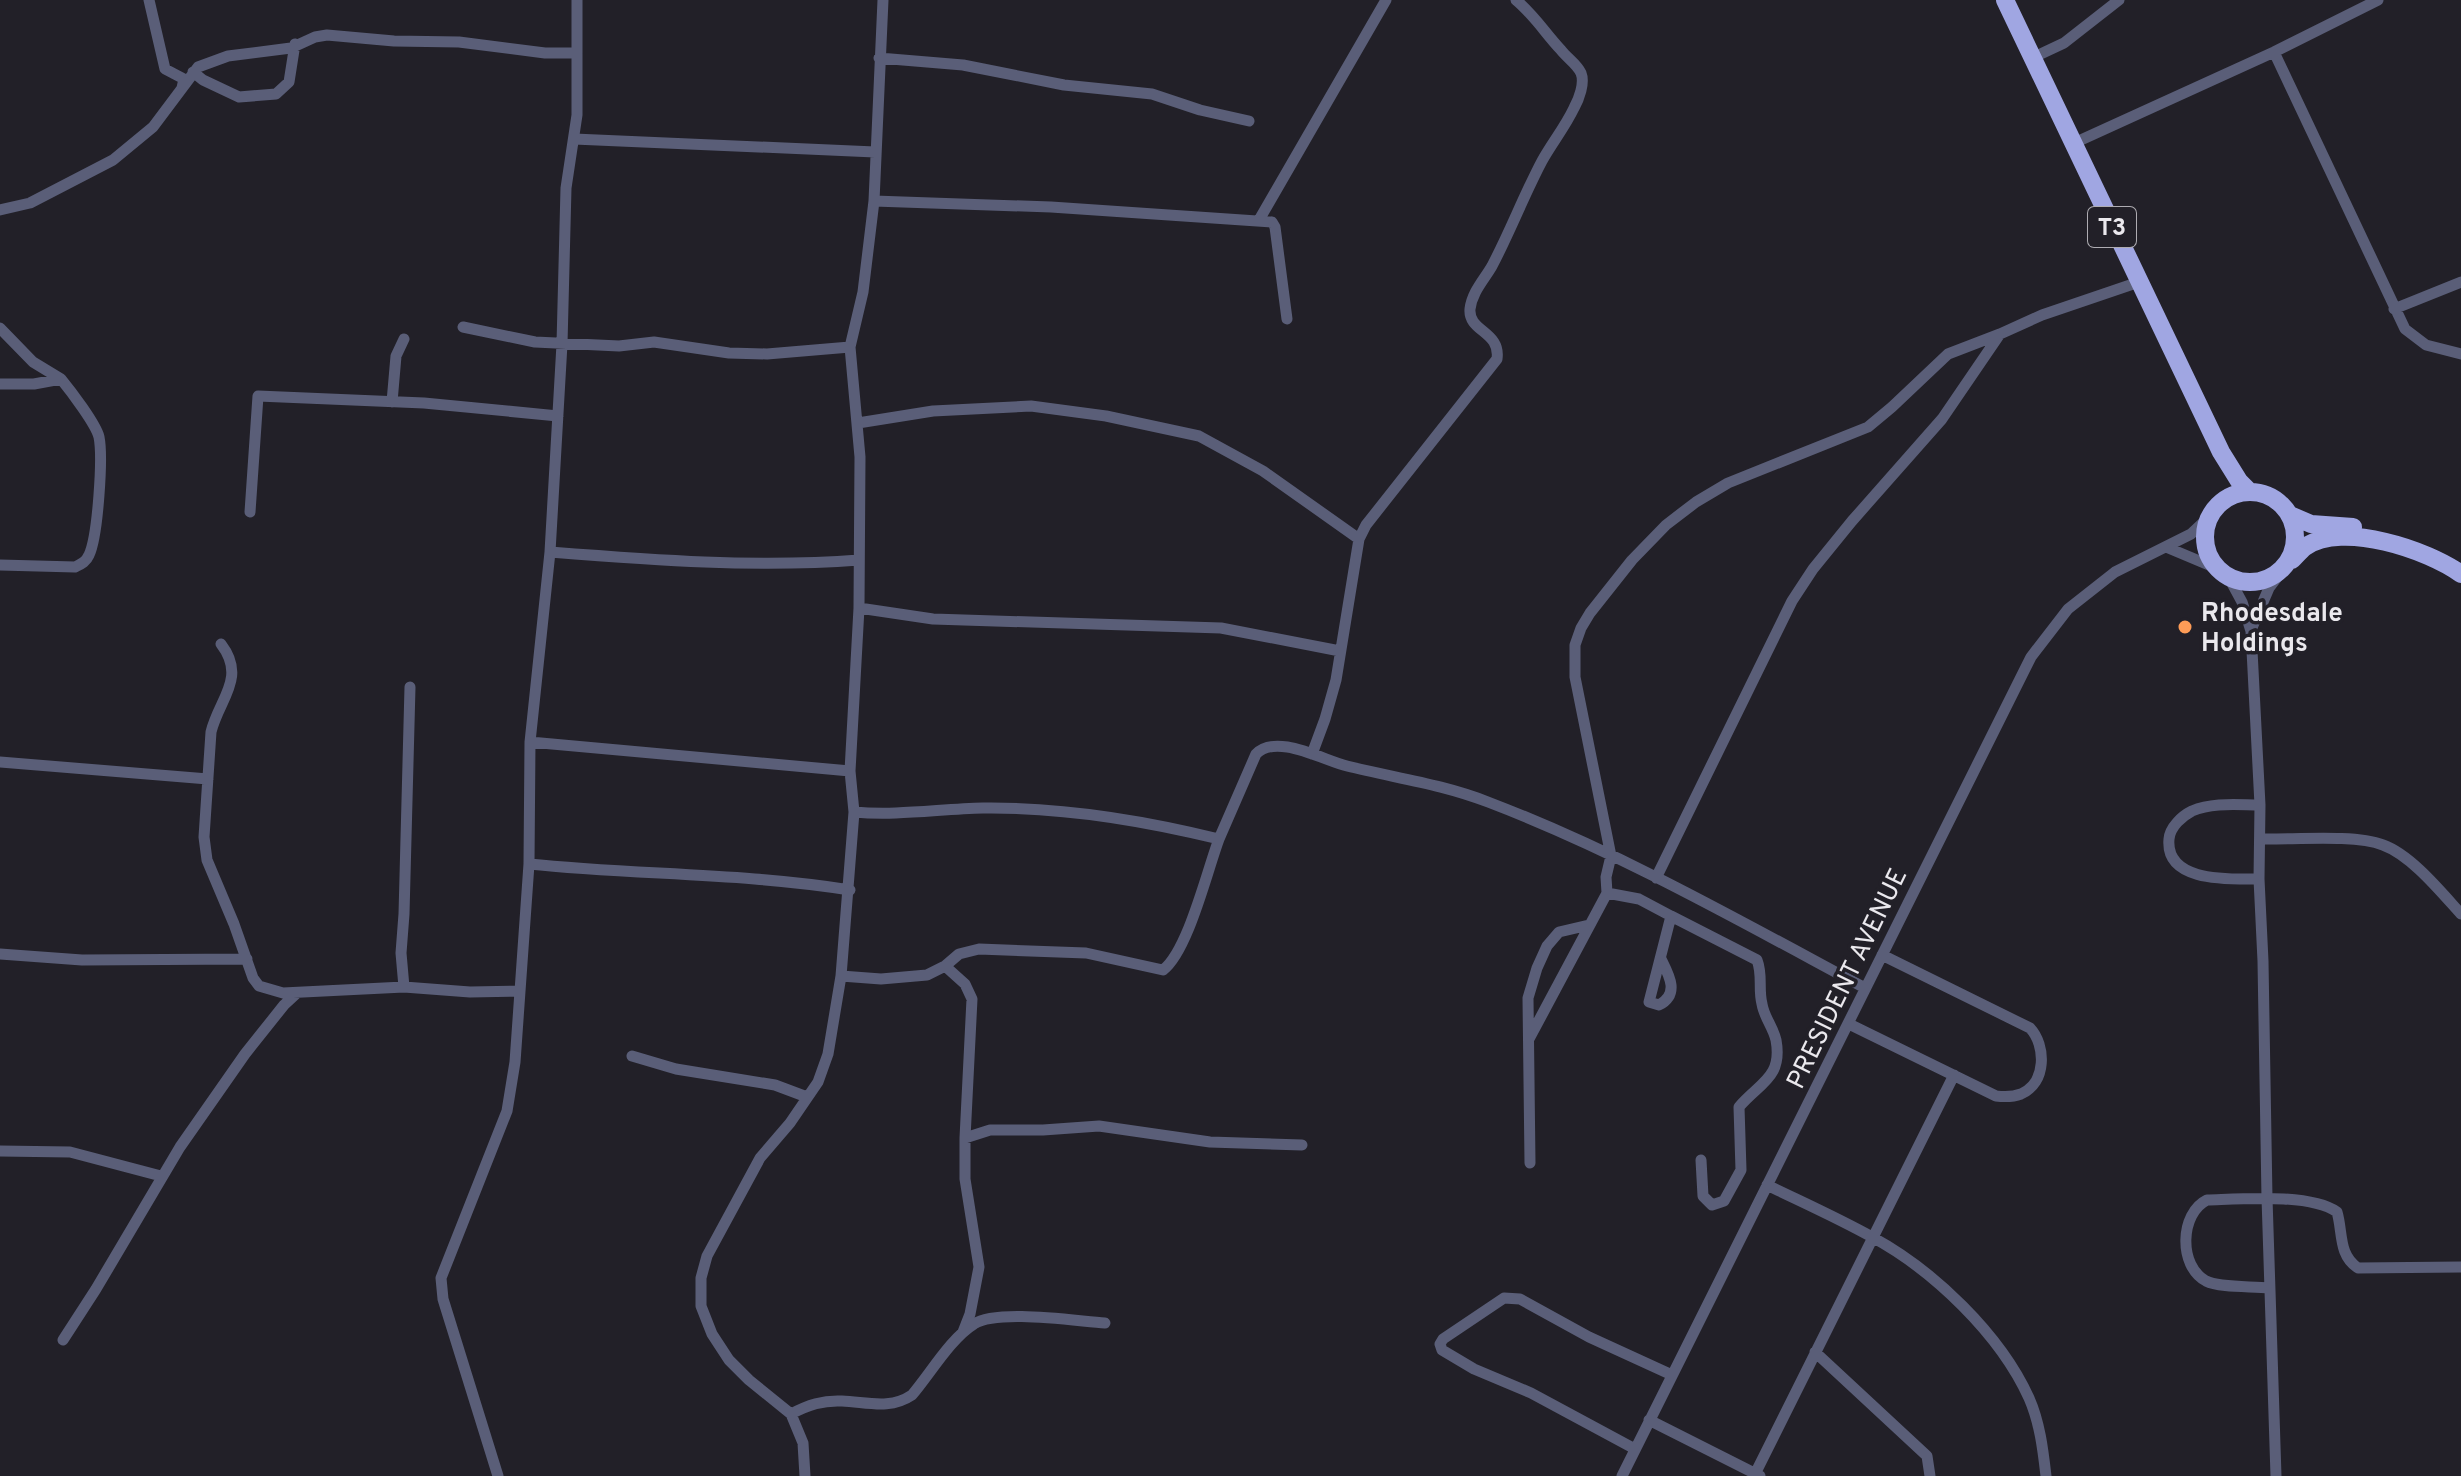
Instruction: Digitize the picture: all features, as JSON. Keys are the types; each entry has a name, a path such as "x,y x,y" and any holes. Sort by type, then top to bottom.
{"highway":[{"name":"T3","path":"2005,0 2221,452 2239,481 2250,492 2273,498 2290,515 2311,524 2388,532 2428,544 2461,561"},
{"name":"T3","path":"2221,452 2222,485 2205,543 2209,557 2222,573"},
{"path":"2212,512 2237,494 2250,492"},
{"path":"2284,568 2296,540 2290,515"},
{"path":"2222,573 2242,582 2270,579 2307,545 2337,537 2362,538 2424,553 2461,574"}],"street":[{"path":"149,0 165,69 184,79 182,88"},
{"path":"498,1476 443,1299 441,1278 507,1111 518,1034 529,864 530,742 550,552 562,344 566,188 574,139 577,0"},
{"path":"805,1476 803,1443 791,1414 749,1380 712,1334 701,1306 701,1278 707,1256 754,1169 818,1082 828,1054 841,976 854,812 850,771 859,608 858,423 850,347 863,292 874,201 883,0"},
{"path":"1259,220 1386,0"},
{"path":"1312,754 1325,719 1340,651 1359,539 1366,525 1497,359 1496,343 1471,318 1475,292 1492,265 1543,159 1575,107 1582,84 1582,74 1577,66 1559,49 1536,18 1516,0"},
{"path":"2032,58 2064,43 2119,0"},
{"path":"2072,144 2274,52 2378,0"},
{"path":"0,210 30,203 113,160 153,127 193,72 204,64 228,56 295,45 327,35 394,41 459,42 545,53 577,53"},
{"path":"193,72 239,97 276,94 289,82 295,45"},
{"path":"2274,52 2405,329 2426,345 2461,354"},
{"path":"879,58 963,65 1064,85 1152,94 1200,110 1249,121"},
{"path":"574,139 875,152"},
{"path":"874,201 1051,207 1272,222 1287,319"},
{"path":"1529,1039 1607,893 1606,877 1611,856 1575,677 1575,645 1590,613 1649,542 1696,502 1728,483 1868,427 1948,354 2042,315 2139,282"},
{"path":"2394,309 2461,282"},
{"path":"463,327 516,340 619,346 654,342 729,353 767,354 850,347"},
{"path":"0,328 33,362 61,379 98,434 97,526 84,563 75,567 0,565"},
{"path":"1656,878 1792,601 1852,521 1942,419 2000,334"},
{"path":"392,402 396,356 404,339"},
{"path":"0,384 34,384 61,379"},
{"path":"250,512 258,396 392,402 558,416"},
{"path":"858,423 933,411 1031,406 1106,416 1199,436 1263,471 1359,539"},
{"name":"PRESIDENT AVENUE","path":"1622,1476 2031,657 2068,609 2115,572 2191,534 2212,512"},
{"path":"2166,547 2222,573 2242,602 2251,631 2260,805 2259,879 2276,1476"},
{"path":"550,552 753,564 859,560"},
{"path":"2251,631 2265,597 2284,568"},
{"path":"859,608 946,620 1221,628 1340,651"},
{"path":"221,644 232,661 232,677 229,691 214,720 204,837 207,860 253,978 259,986 272,991 297,993 404,987 470,992 519,991"},
{"path":"404,987 401,953 410,687"},
{"path":"530,742 850,771"},
{"path":"841,976 903,978 927,975 959,954 979,949 1086,953 1163,970 1168,967 1185,936 1219,839 1256,754 1263,747 1274,745 1345,766 1433,784 1487,801 1656,878 1865,988"},
{"path":"0,762 208,779"},
{"path":"2259,879 2217,880 2192,872 2175,861 2168,848 2170,833 2191,812 2216,805 2260,805"},
{"path":"854,812 887,815 984,808 1049,812 1118,818 1219,839"},
{"path":"2260,839 2350,840 2382,844 2404,857 2461,914"},
{"path":"529,864 606,871 737,876 850,890"},
{"path":"1607,893 1639,899 1757,960 1761,969 1762,1006 1776,1039 1777,1065 1767,1081 1750,1093 1739,1107 1741,1170 1724,1201 1712,1205 1703,1196 1701,1160"},
{"path":"1661,959 1671,916"},
{"path":"1530,1163 1528,998 1547,946 1559,932 1589,925"},
{"path":"0,954 82,960 247,959"},
{"path":"1849,1024 1996,1096 2020,1095 2029,1088 2042,1062 2039,1040 2022,1022 1882,955"},
{"path":"945,966 965,984 972,999 965,1179 979,1267 970,1314 963,1332"},
{"path":"63,1340 161,1176 245,1054 297,993"},
{"path":"632,1056 676,1069 775,1085 807,1097"},
{"path":"1649,1420 1756,1475 1954,1075"},
{"path":"965,1138 990,1130 1099,1126 1210,1142 1302,1145"},
{"path":"0,1151 70,1152 161,1176"},
{"path":"1767,1185 1875,1238 1945,1290 1977,1320 2029,1397 2036,1417 2046,1476"},
{"path":"2269,1288 2204,1280 2190,1262 2187,1250 2189,1218 2201,1203 2207,1200 2267,1198 2320,1204 2337,1212 2344,1252 2358,1268 2461,1267"},
{"path":"1635,1449 1531,1393 1474,1369 1442,1350 1440,1344 1489,1306 1504,1298 1520,1299 1589,1337 1672,1375"},
{"path":"791,1414 810,1404 838,1400 889,1405 902,1402 912,1395 963,1332 976,1322 994,1317 1105,1323"},
{"path":"1815,1352 1927,1456 1930,1476"}],"place":[{"name":"Rhodesdale Holdings","path":"2185,627"}]}
